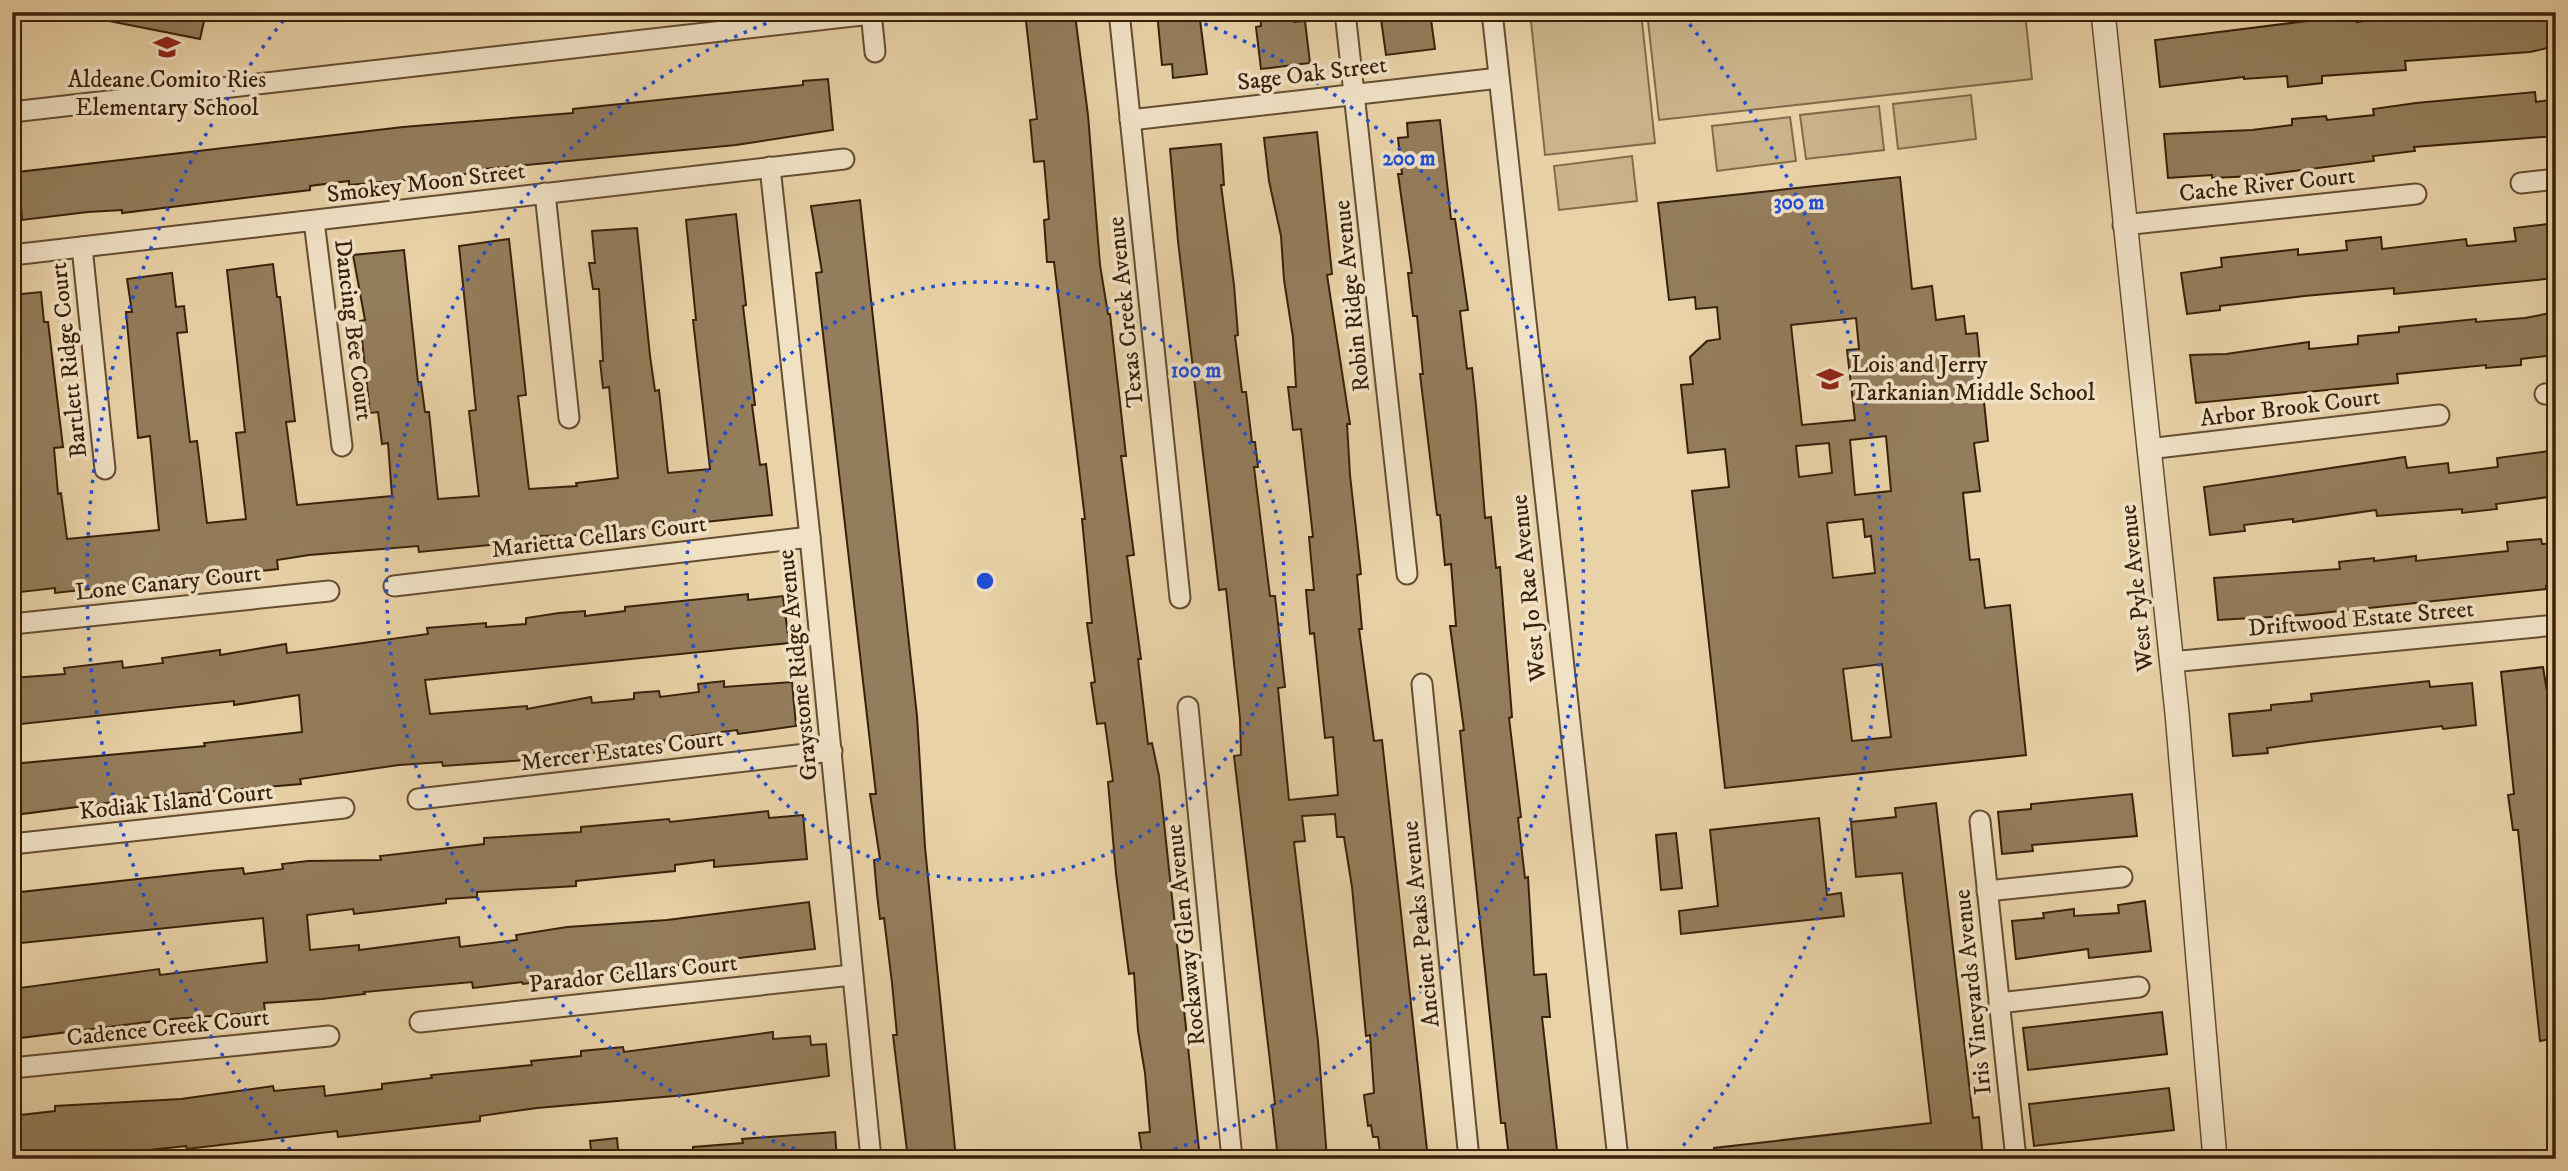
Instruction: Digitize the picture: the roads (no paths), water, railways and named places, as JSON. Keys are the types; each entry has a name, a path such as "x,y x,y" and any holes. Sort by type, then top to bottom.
{"street":[{"name":"Robin Ridge Avenue","path":"1345,12 1407,574"},
{"name":"West Jo Rae Avenue","path":"1492,12 1618,1159"},
{"name":"West Pyle Avenue","path":"2103,12 2123,225 2171,662 2215,1159"},
{"path":"12,112 871,13 875,52"},
{"name":"Texas Creek Avenue","path":"1120,21 1180,598"},
{"name":"Sage Oak Street","path":"1130,120 1499,78"},
{"name":"Smokey Moon Street","path":"12,255 844,159"},
{"name":"Graystone Ridge Avenue","path":"770,167 832,751 871,1159"},
{"path":"2521,183 2556,179"},
{"path":"545,193 569,418"},
{"name":"Cache River Court","path":"2123,225 2416,194"},
{"name":"Dancing Bee Court","path":"314,221 342,446"},
{"name":"Bartlett Ridge Court","path":"82,247 105,469"},
{"name":"Arbor Brook Court","path":"2148,449 2439,415"},
{"name":"Marietta Cellars Court","path":"394,586 810,537"},
{"name":"Lone Canary Court","path":"12,624 329,592"},
{"name":"Driftwood Estate Street","path":"2171,662 2556,625"},
{"name":"Ancient Peaks Avenue","path":"1422,684 1469,1159"},
{"name":"Rockaway Glen Avenue","path":"1188,707 1233,1159"},
{"name":"Mercer Estates Court","path":"418,799 832,751"},
{"name":"Kodiak Island Court","path":"12,844 344,808"},
{"name":"Iris Vineyards Avenue","path":"1980,821 2016,1159"},
{"path":"1987,891 2122,877"},
{"name":"Parador Cellars Court","path":"420,1022 852,975"},
{"path":"1999,1003 2139,987"},
{"name":"Cadence Creek Court","path":"12,1068 329,1036"}],"place":[{"name":"Aldeane Comito Ries Elementary School","path":"167,47"},
{"name":"Lois and Jerry Tarkanian Middle School","path":"1830,379"}]}
